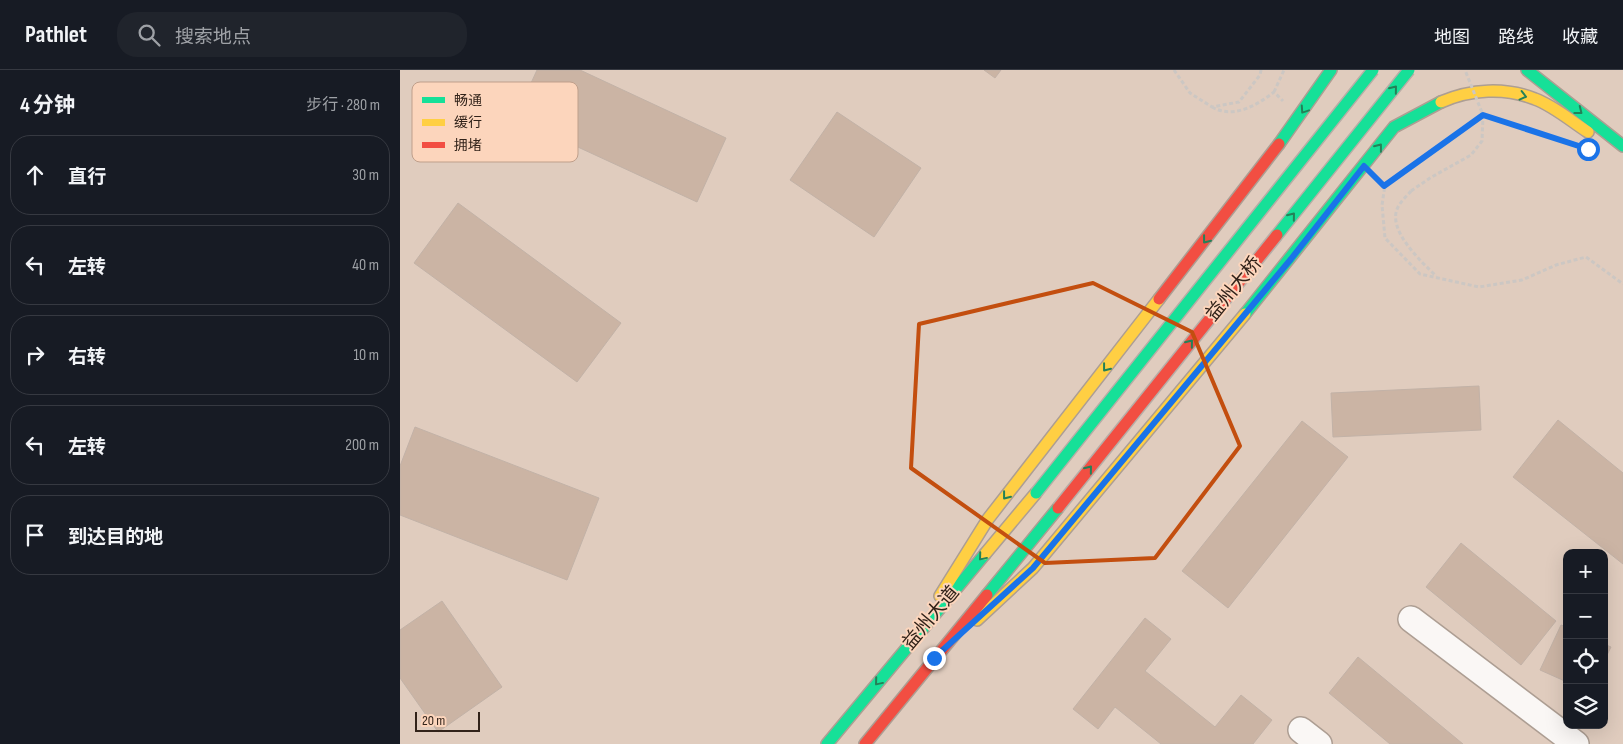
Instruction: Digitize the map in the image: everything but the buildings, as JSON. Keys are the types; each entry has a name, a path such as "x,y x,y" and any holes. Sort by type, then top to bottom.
{"main road":[{"path":"914,638 988,519 1300,116 1331,70"},
{"name":"益州大桥","path":"1036,493 1373,70"},
{"name":"益州大桥","path":"1058,508 1409,70"},
{"path":"1527,70 1623,146"},
{"path":"934,658 1033,568 1291,259 1394,128 1423,110 1451,98 1496,89 1536,99 1623,156"},
{"name":"益州大道","path":"827,744 1036,493"},
{"name":"益州大道","path":"864,744 1058,508"}],"street":[{"path":"1411,619 1576,744"}],"path":[{"path":"1174,70 1190,93 1222,113 1236,112 1259,103 1274,92 1284,70"},
{"path":"1212,107 1239,102 1260,75 1261,70"},
{"path":"1438,278 1405,244 1397,222 1397,208 1411,191 1471,155 1482,141 1483,115 1465,70"},
{"path":"1274,92 1300,116"},
{"path":"1483,115 1553,138"},
{"path":"1483,115 1384,186 1382,205 1385,238 1420,274 1479,287 1522,280 1556,265 1586,257 1623,284"},
{"path":"1364,166 1384,186"}],"highlighted area":[{"path":"1093,283 1192,332 1240,446 1155,558 1045,563 911,468 919,324"}],"traffic: fast":[{"path":"1279,144 1331,70"},
{"path":"1036,493 1373,70"},
{"path":"1277,235 1409,70"},
{"path":"1527,70 1623,146"},
{"path":"1245,314 1394,127 1441,102"},
{"path":"987,595 1058,508"},
{"path":"827,744 985,554"}],"traffic: slow":[{"path":"1441,102 1476,92 1500,91 1524,95 1556,110 1588,132"},
{"path":"940,596 988,519 1159,299"},
{"path":"977,620 1033,568 1245,314"},
{"path":"985,554 1036,493"}],"traffic: jam":[{"path":"1159,299 1279,144"},
{"path":"1058,508 1277,235"},
{"path":"865,744 987,595"}],"route":[{"path":"934,658 1009,592 1033,568 1291,259 1364,166 1384,186 1483,115 1588,149"}]}
